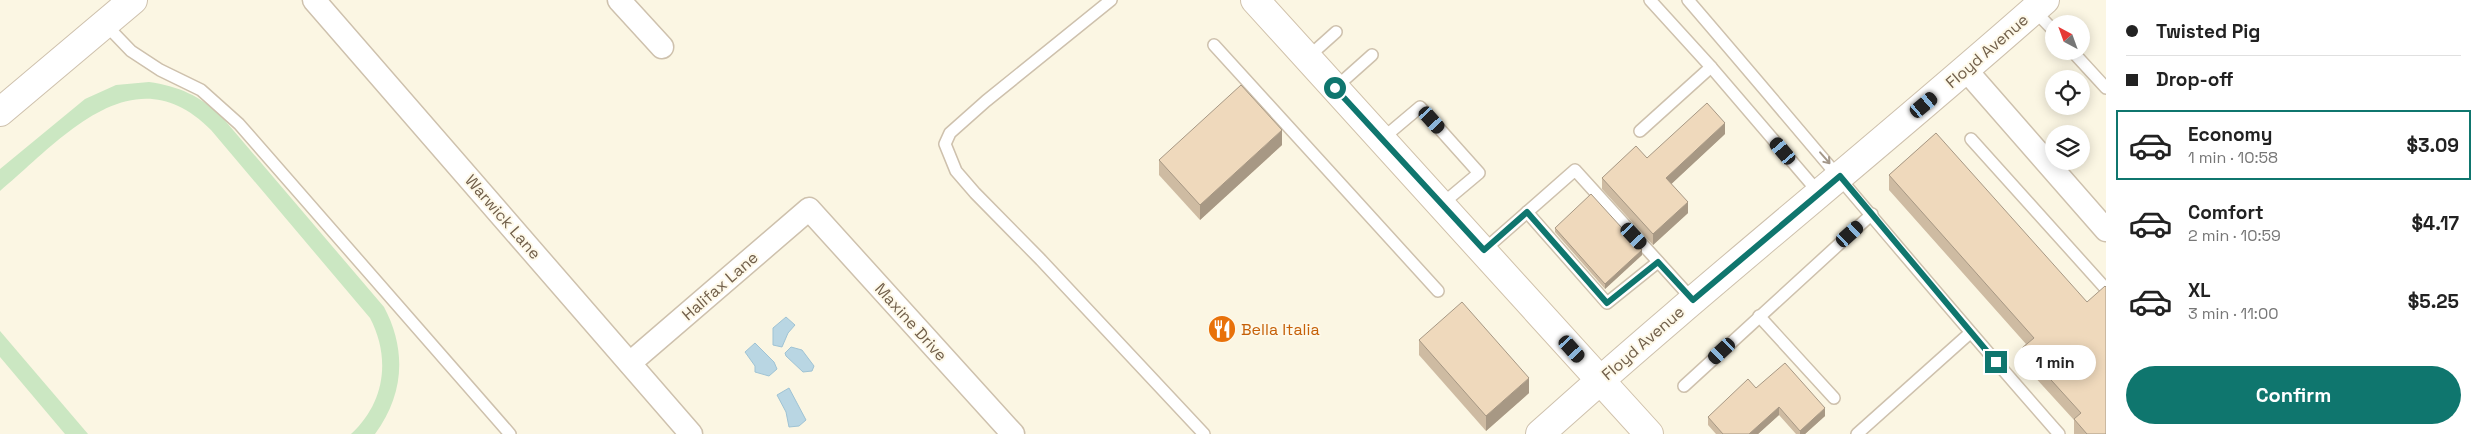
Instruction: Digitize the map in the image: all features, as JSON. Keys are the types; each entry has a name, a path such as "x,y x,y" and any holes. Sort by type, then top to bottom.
{"street":[{"path":"0,112 133,0"},
{"name":"Warwick Lane","path":"314,0 691,434"},
{"path":"619,0 662,47"},
{"path":"1259,2 1649,434"},
{"name":"Floyd Avenue","path":"1540,434 1693,300 1966,70 2040,5"},
{"path":"1966,70 2106,230"},
{"name":"Halifax Lane","path":"630,363 809,209"},
{"name":"Maxine Drive","path":"809,209 1013,434"}],"lane":[{"path":"1111,0 950,133 945,144 956,171 975,193 1041,260 1204,434"},
{"path":"1650,0 1711,67 1819,193"},
{"path":"1688,0 1840,176 1970,333 2059,434"},
{"path":"105,24 131,51 160,70 201,90 239,124 510,434"},
{"path":"1308,58 1336,32"},
{"path":"1214,45 1438,291"},
{"path":"1335,88 1372,55"},
{"path":"2080,60 2106,88"},
{"path":"1640,132 1711,67"},
{"path":"1382,139 1420,107 1479,173 1442,204"},
{"path":"1970,139 2106,289"},
{"path":"1484,250 1575,170 1693,300"},
{"path":"1527,212 1607,303 1658,262"},
{"path":"1684,386 1872,214"},
{"path":"1759,316 1834,398"},
{"path":"1857,434 1970,333"}],"green space":[{"path":"149,82 170,86 188,93 206,103 222,117 384,307 396,340 399,372 392,404 375,434 351,434 371,408 381,379 381,349 377,333 370,318 211,130 182,108 154,99 126,101 99,112 47,149 0,191 0,169 85,99 116,85"},
{"path":"0,331 88,434 65,434 0,357"}],"water":[{"path":"786,317 795,325 788,333 782,347 773,345 773,328"},
{"path":"755,343 774,362 777,369 769,376 755,372 755,366 745,352"},
{"path":"791,347 802,350 814,366 812,371 803,372 786,356 785,353"},
{"path":"789,388 806,420 799,426 789,427 786,412 777,395"}],"building":[{"path":"1241,85 1282,130 1200,205 1159,160"},
{"path":"1707,103 1725,123 1666,178 1688,202 1653,234 1602,178 1636,146 1647,158"},
{"path":"1936,133 2087,302 2106,287 2106,434 2087,434 2074,419 2081,413 2022,348 2034,338 1889,175"},
{"path":"1591,194 1642,250 1605,284 1555,228"},
{"path":"1462,302 1529,378 1486,416 1419,340"},
{"path":"1785,363 1825,408 1800,431 1779,407 1749,434 1723,434 1708,417 1748,379 1756,388"}],"place":[{"name":"Bella Italia","path":"1222,329"}],"route":[{"path":"1335,88 1484,250 1527,212 1607,303 1658,262 1693,300 1840,176 1996,362"}]}
